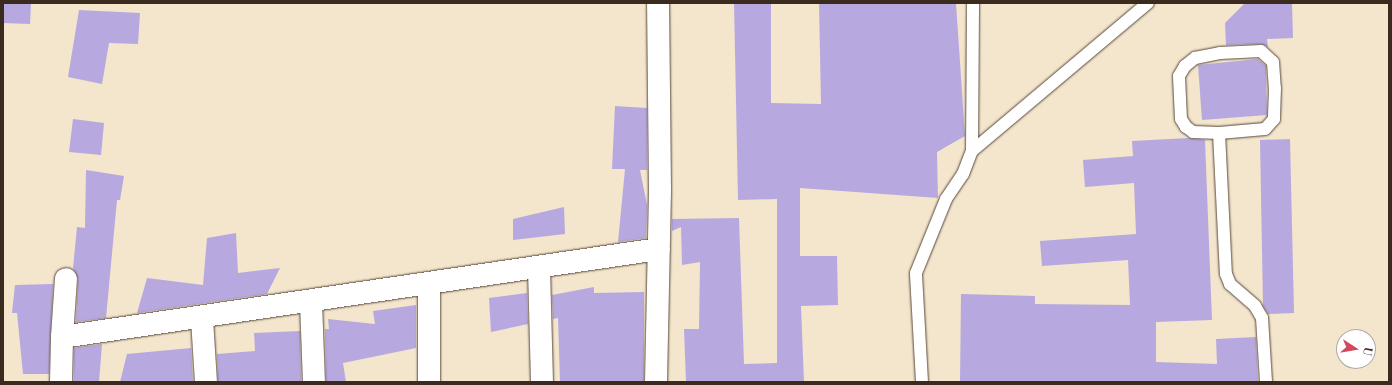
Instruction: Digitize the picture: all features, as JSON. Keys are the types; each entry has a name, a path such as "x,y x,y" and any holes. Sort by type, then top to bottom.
{"street":[{"path":"656,382 659,249 658,3"},
{"path":"62,337 202,319 659,249"},
{"path":"539,268 542,382"},
{"path":"61,382 66,279"},
{"path":"429,285 429,382"},
{"path":"311,302 314,382"},
{"path":"202,319 206,382"}],"lane":[{"path":"922,382 916,273 946,200 963,174 972,151 973,3"},
{"path":"972,151 1148,3"},
{"path":"1261,51 1268,55 1273,62 1274,119 1265,129 1252,132 1219,133 1193,132 1181,119 1179,76 1185,66 1195,58 1225,52 1261,51"},
{"path":"1219,133 1226,274 1230,284 1255,306 1262,318 1266,382"}],"building":[{"path":"3,3 31,3 30,24 3,23"},
{"path":"734,3 771,3 771,103 821,104 819,3 956,3 965,136 937,152 938,198 800,188 800,256 837,256 838,305 801,306 804,382 686,382 684,329 699,329 700,262 682,265 681,227 672,231 672,219 739,218 744,364 777,363 777,199 738,200"},
{"path":"1245,3 1292,3 1293,38 1267,39 1268,47 1261,44 1226,45 1225,23"},
{"path":"79,10 140,13 138,44 109,43 102,84 68,77"},
{"path":"1258,59 1266,66 1267,115 1202,120 1198,65"},
{"path":"615,106 647,108 647,170 640,170 647,205 646,238 618,242 625,169 612,169"},
{"path":"73,119 104,123 101,155 69,152"},
{"path":"1189,138 1205,140 1212,320 1156,322 1156,362 1217,364 1216,339 1256,337 1258,382 960,382 961,294 1035,296 1035,304 1130,305 1128,260 1042,266 1040,241 1136,234 1134,183 1085,187 1083,160 1133,156 1132,141"},
{"path":"1290,139 1294,313 1268,314 1263,306 1260,140"},
{"path":"86,170 124,176 120,200 117,200 106,318 76,322 78,279 73,268 77,227 85,228"},
{"path":"564,207 565,234 513,240 513,219"},
{"path":"236,233 238,273 280,268 267,294 137,313 147,278 203,285 207,238"},
{"path":"53,284 49,374 23,374 17,313 12,313 15,285"},
{"path":"594,287 594,293 644,292 644,382 560,382 558,318 553,319 552,295"},
{"path":"527,293 528,324 491,332 489,298"},
{"path":"416,305 416,348 343,363 346,382 326,382 325,329 329,329 328,319 375,324 373,311"},
{"path":"300,331 301,382 218,382 217,354 255,351 254,333"},
{"path":"102,344 99,382 74,382 74,348"},
{"path":"191,348 193,382 120,382 127,354"}]}
